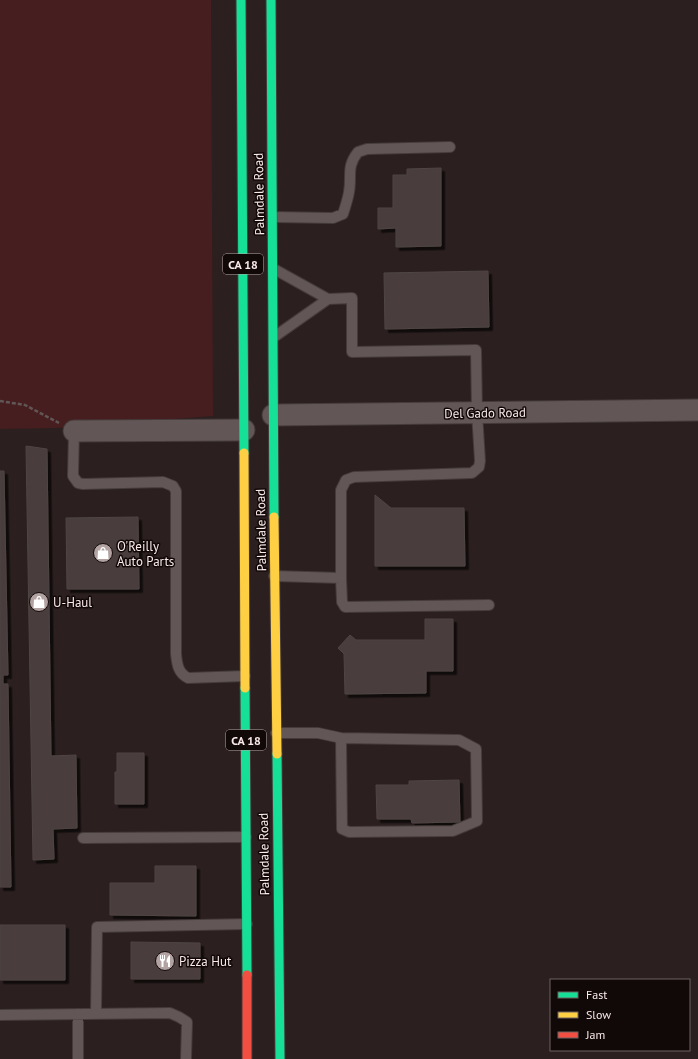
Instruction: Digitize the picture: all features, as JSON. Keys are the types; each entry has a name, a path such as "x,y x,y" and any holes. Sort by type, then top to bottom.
{"highway":[{"name":"Palmdale Road","path":"241,0 247,1059"},
{"name":"Palmdale Road","path":"271,0 274,337 274,576 280,1059"}],"street":[{"name":"Del Gado Road","path":"273,415 698,410"},
{"path":"74,431 244,430"}],"lane":[{"path":"273,217 334,218 343,214 349,191 349,173 352,160 358,152 367,149 450,147"},
{"path":"273,268 328,299 352,298 352,352 476,350 479,467 472,474 354,477 346,480 341,490 342,602 345,607 489,605"},
{"path":"274,337 328,299"},
{"path":"74,431 73,476 78,483 164,482 173,486 176,491 176,654 177,664 182,675 188,678 245,676"},
{"path":"274,576 341,578"},
{"path":"276,733 318,733 341,738 458,740 476,749 477,821 453,831 349,832 342,829 341,738"},
{"path":"83,838 246,837"},
{"path":"96,1014 97,927 247,924"},
{"path":"0,1015 170,1013 186,1022 186,1059"},
{"path":"78,1014 78,1059"}],"path":[{"path":"0,401 25,405 74,431"}],"shaded area":[{"path":"0,0 211,0 213,416 55,428 0,429"}],"building":[{"path":"441,168 441,246 396,247 396,228 378,229 378,208 393,208 393,175 407,175 407,169"},
{"path":"488,271 489,327 385,329 384,273"},
{"name":"U-Haul","path":"26,446 47,449 51,756 76,755 77,828 53,829 54,859 33,860"},
{"path":"0,471 4,471 8,675 3,675 3,684 8,684 11,887 0,887"},
{"path":"375,495 391,508 464,508 465,566 375,566"},
{"name":"O'Reilly Auto Parts","path":"138,517 139,589 67,589 66,518"},
{"path":"425,619 453,619 453,671 426,671 426,693 345,694 344,654 338,648 350,635 356,640 425,640"},
{"path":"117,753 144,753 144,804 115,804 115,772 117,772"},
{"path":"459,780 460,822 412,823 411,819 377,819 376,785 409,785 409,781"},
{"path":"155,866 196,866 196,916 110,915 110,883 155,883"},
{"path":"0,925 65,925 65,980 0,980"},
{"name":"Pizza Hut","path":"131,942 200,943 200,979 131,979"}],"traffic: fast":[{"path":"241,0 244,453"},
{"path":"271,0 274,517"},
{"path":"245,688 247,975"},
{"path":"277,754 280,1059"}],"traffic: slow":[{"path":"244,453 245,688"},
{"path":"274,517 277,754"}],"traffic: jam":[{"path":"247,975 247,1059"}],"place":[{"name":"O'Reilly Auto Parts","path":"103,553"},
{"name":"U-Haul","path":"39,602"},
{"name":"Pizza Hut","path":"165,961"}]}
